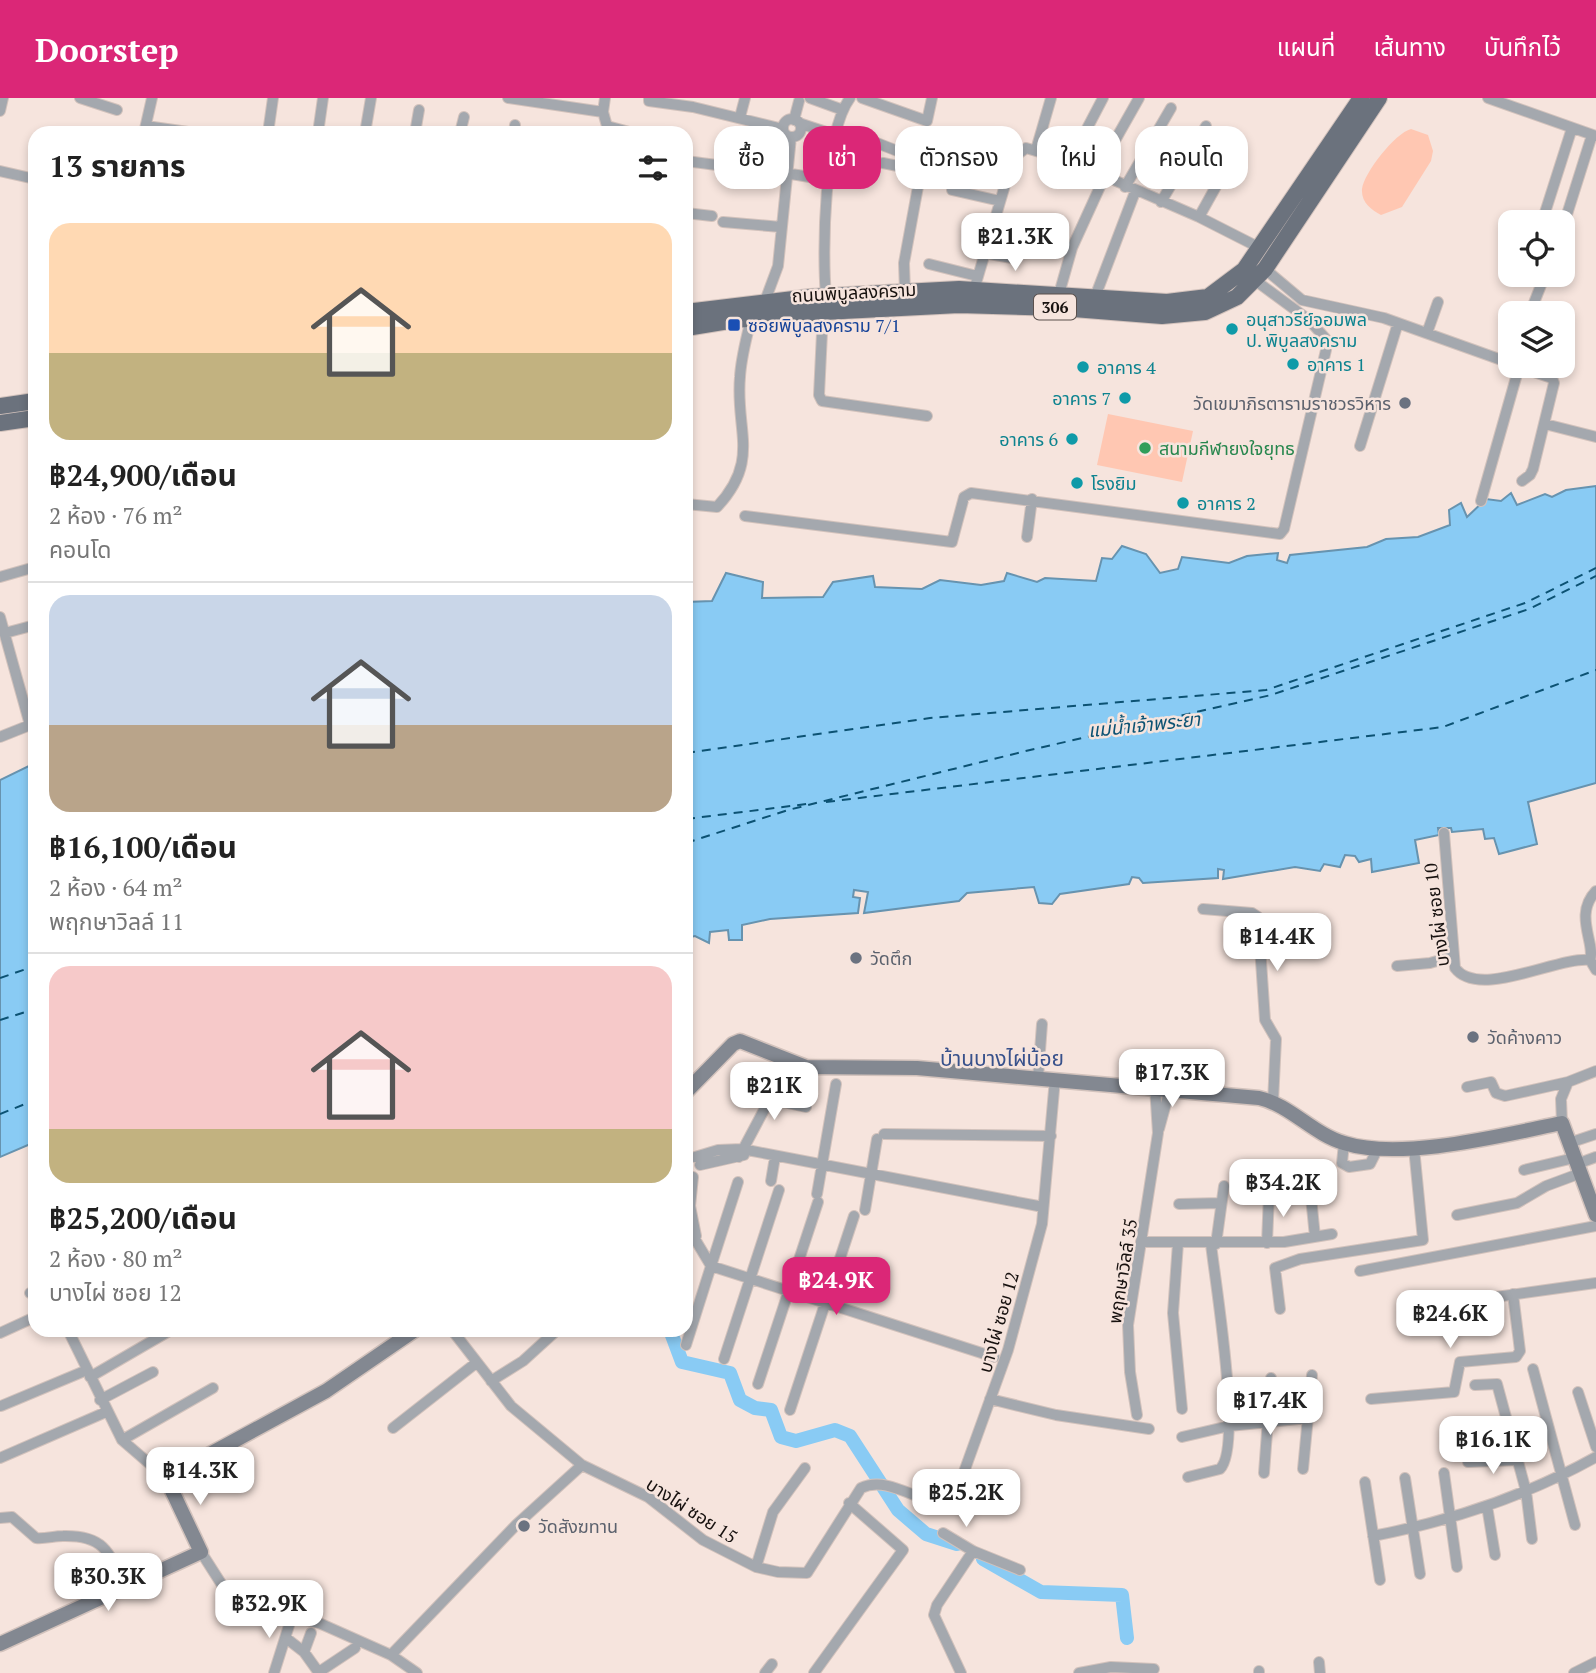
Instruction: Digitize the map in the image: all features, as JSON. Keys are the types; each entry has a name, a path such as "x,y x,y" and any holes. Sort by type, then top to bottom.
{"main road":[{"name":"ถนนพิบูลสงคราม","path":"693,314 706,317 751,318 824,304 976,283 1059,294 1183,303 1208,297 1236,279 1260,248 1360,98"},
{"name":"ถนนพิบูลสงคราม","path":"693,324 706,317 765,301 824,304 985,304 1181,316 1229,302 1261,275 1380,98"},
{"path":"0,406 28,402"},
{"path":"0,423 28,419"}],"street":[{"path":"0,111 4,98"},
{"path":"80,98 117,110"},
{"path":"146,126 152,98"},
{"path":"269,126 273,98"},
{"path":"319,126 323,98"},
{"path":"366,126 370,98"},
{"path":"508,98 603,112"},
{"path":"605,98 603,112 607,126"},
{"path":"649,98 649,101 694,103 772,126"},
{"path":"740,117 745,98"},
{"path":"850,98 844,110 829,179 823,232 824,304 819,395 822,401 927,416"},
{"path":"862,98 926,121 932,98"},
{"path":"929,264 976,283 1017,152 1026,148 1036,150 1051,98"},
{"path":"1088,126 1102,98"},
{"path":"1121,134 1139,98"},
{"path":"1488,98 1594,135 1569,210"},
{"path":"789,150 791,137 800,132 797,121 805,99 823,100 844,110"},
{"path":"1095,297 1130,190 1171,108"},
{"path":"416,126 419,110"},
{"path":"462,126 464,117"},
{"path":"784,126 787,121 810,126"},
{"path":"1546,210 1572,128"},
{"path":"693,162 714,165"},
{"path":"883,163 895,164"},
{"path":"0,171 28,177"},
{"path":"1121,186 1199,217 1260,248"},
{"path":"765,301 778,266 784,189"},
{"path":"905,292 904,263 918,189"},
{"path":"1059,294 1072,248 1095,189"},
{"path":"1161,202 1169,189"},
{"path":"1199,217 1215,189"},
{"path":"951,190 1000,201"},
{"path":"693,214 712,216"},
{"path":"723,222 781,227"},
{"path":"984,253 1012,258 1019,254 1025,242"},
{"path":"1261,275 1305,302 1353,309 1498,359"},
{"path":"745,516 951,542 967,494 1032,499 1280,534 1284,529 1326,350 1323,332 1261,275"},
{"path":"1304,317 1305,302"},
{"path":"1427,333 1438,302"},
{"path":"693,505 717,507 739,476 744,452 740,376 751,318"},
{"path":"1360,446 1398,323"},
{"path":"1481,501 1515,378"},
{"path":"1522,481 1530,475 1545,424 1554,388 1552,378"},
{"path":"1545,424 1596,437"},
{"path":"1027,537 1032,499"},
{"path":"0,577 28,569"},
{"path":"0,617 28,718"},
{"path":"5,633 28,627"},
{"path":"0,665 12,661"},
{"path":"0,737 28,726"},
{"name":"บางไผ่ ซอย 10","path":"1444,833 1454,956 1458,973 1471,978 1518,975 1593,956"},
{"path":"1596,891 1592,896 1584,925 1596,970"},
{"path":"1203,909 1252,913 1258,917 1265,1020 1276,1039 1273,1102"},
{"path":"1398,966 1430,963 1454,956"},
{"path":"1038,1078 1042,1024"},
{"path":"693,1085 733,1044 740,1041 806,1068 917,1068 1162,1088 1273,1102 1315,1130 1344,1143 1378,1148 1414,1148 1562,1123"},
{"path":"1467,1087 1491,1082 1496,1093 1505,1096 1568,1082 1596,1072"},
{"path":"744,1153 783,1074"},
{"name":"บางไผ่ ซอย 12","path":"887,1484 940,1503 950,1500 960,1483 1008,1350 1042,1224 1055,1079"},
{"path":"1568,1082 1562,1099 1562,1123 1596,1215"},
{"path":"758,1384 818,1198 836,1084"},
{"name":"พฤกษาวิลล์ 35","path":"1137,1415 1127,1346 1131,1300 1158,1133 1162,1088"},
{"path":"769,1099 806,1107"},
{"path":"1569,1143 1596,1134"},
{"path":"865,1209 880,1136 1051,1136"},
{"path":"1344,1143 1342,1163 1349,1167 1370,1164 1378,1148"},
{"path":"1280,1309 1275,1268 1300,1259 1423,1240 1414,1148"},
{"path":"694,1159 718,1150 775,1157 1038,1206"},
{"path":"771,1181 775,1157"},
{"path":"1457,1215 1527,1200 1578,1165 1596,1157"},
{"path":"1524,1170 1578,1165"},
{"path":"693,1323 738,1182"},
{"path":"1188,1477 1223,1467 1229,1426 1227,1376 1213,1244 1224,1186"},
{"path":"724,1359 779,1191"},
{"path":"1267,1243 1269,1194"},
{"path":"1311,1197 1315,1237"},
{"path":"1179,1204 1221,1203"},
{"path":"790,1410 854,1216"},
{"path":"1360,1272 1596,1226"},
{"path":"693,1234 711,1266 994,1357"},
{"path":"1142,1242 1267,1243 1332,1234"},
{"path":"1178,1243 1173,1313 1182,1409"},
{"path":"1438,1305 1596,1283"},
{"path":"1371,1399 1454,1392 1460,1362 1516,1357 1520,1351 1513,1294"},
{"path":"0,1333 28,1320"},
{"path":"73,1337 100,1400 122,1440 166,1478 201,1552 231,1599 257,1609 330,1628 391,1655 417,1673"},
{"path":"1,1406 88,1374 159,1337"},
{"path":"166,1478 326,1391 405,1337"},
{"name":"บางไผ่ ซอย 15","path":"457,1337 520,1415 582,1465 648,1497 703,1540 756,1567 778,1572 807,1573 849,1503 866,1485 887,1484"},
{"path":"491,1381 523,1361 549,1337"},
{"path":"686,1345 689,1337"},
{"path":"393,1428 476,1363"},
{"path":"1533,1369 1575,1525"},
{"path":"100,1400 153,1372"},
{"path":"1303,1469 1312,1375"},
{"path":"1264,1473 1271,1378"},
{"path":"1475,1385 1495,1381 1526,1491 1532,1539"},
{"path":"122,1440 213,1388"},
{"path":"1577,1392 1596,1447"},
{"path":"990,1399 1056,1415 1149,1429"},
{"path":"0,1458 106,1412"},
{"path":"1182,1437 1229,1426 1308,1418"},
{"path":"1472,1424 1508,1424"},
{"path":"1373,1536 1451,1519 1526,1491 1596,1457"},
{"path":"1468,1462 1517,1460"},
{"path":"391,1655 516,1525 582,1465"},
{"path":"756,1567 773,1511 805,1468"},
{"path":"1444,1473 1457,1567"},
{"path":"1405,1478 1420,1574"},
{"path":"1365,1482 1380,1580"},
{"path":"814,1673 903,1550 849,1503"},
{"path":"1487,1506 1495,1555"},
{"path":"0,1518 12,1517 36,1538 79,1536 99,1542 107,1548 124,1587"},
{"path":"943,1533 971,1554 1020,1570"},
{"path":"0,1644 201,1552"},
{"path":"961,1673 934,1615 937,1605 971,1554"},
{"path":"274,1673 292,1616"},
{"path":"304,1652 311,1633"},
{"path":"286,1638 304,1652 319,1673 355,1648"},
{"path":"1319,1661 1320,1673"},
{"path":"1574,1673 1596,1662"},
{"path":"765,1673 772,1664"},
{"path":"1079,1673 1111,1667 1154,1669"}],"shaded area":[{"path":"1411,129 1428,135 1433,151 1431,161 1402,207 1381,215 1365,202 1362,194 1364,182 1389,146"},
{"name":"สนามกีฬายงใจยุทธ","path":"1108,414 1193,431 1182,482 1097,465"}],"water":[{"name":"แม่น้ำเจ้าพระยา","path":"1596,486 1596,783 1528,802 1537,844 1499,854 1494,838 1485,839 1483,829 1452,832 1451,828 1438,828 1439,835 1415,840 1419,863 1372,872 1371,859 1359,862 1355,856 1345,855 1340,867 1324,864 1320,871 1295,867 1223,879 1224,870 1218,869 1218,878 1143,883 1139,878 1132,877 1129,884 1060,894 1052,904 1039,903 1034,887 967,893 959,901 864,913 868,892 854,890 853,897 860,898 858,913 770,919 742,925 742,940 729,940 728,930 710,932 709,943 693,936 693,602 712,601 726,573 763,582 762,598 823,597 833,582 873,576 875,587 922,589 940,580 981,585 1004,581 1007,573 1037,582 1045,578 1096,581 1102,558 1112,559 1122,546 1146,554 1160,573 1178,569 1182,557 1229,563 1247,556 1278,553 1277,560 1287,563 1290,555 1367,547 1386,539 1418,537 1450,525 1449,510 1461,503 1467,517 1486,499 1501,501 1511,493 1517,505 1545,494 1552,497 1566,490"},
{"path":"28,766 28,1145 0,1157 0,780"}],"waterway":[{"path":"673,1337 682,1362 730,1373 740,1400 755,1408 771,1410 781,1437 796,1441 835,1430 850,1436 898,1510 926,1534 957,1544"},
{"path":"983,1559 1041,1592 1122,1595 1127,1638"}],"ferry route":[{"path":"693,752 930,718 1266,690 1525,603 1596,568"},
{"path":"693,841 788,810 1030,750 1271,695 1529,609 1596,576"},
{"path":"826,802 1443,727 1596,670"},
{"path":"693,818 807,804"},
{"path":"0,978 28,968"},
{"path":"0,1020 28,1011"},
{"path":"0,1114 28,1103"}],"place":[{"name":"ซอยพิบูลสงคราม 7/1","path":"734,325"},
{"name":"อนุสาวรีย์จอมพล ป. พิบูลสงคราม","path":"1232,329"},
{"name":"อาคาร 1","path":"1293,364"},
{"name":"อาคาร 4","path":"1083,367"},
{"name":"อาคาร 7","path":"1125,398"},
{"name":"วัดเขมาภิรตารามราชวรวิหาร","path":"1405,403"},
{"name":"อาคาร 6","path":"1072,439"},
{"name":"สนามกีฬายงใจยุทธ","path":"1145,448"},
{"name":"โรงยิม","path":"1077,483"},
{"name":"อาคาร 2","path":"1183,503"},
{"name":"วัดตึก","path":"856,958"},
{"name":"วัดค้างคาว","path":"1473,1037"},
{"name":"วัดสังฆทาน","path":"524,1526"}],"district":[{"name":"บ้านบางไผ่น้อย","path":"1002,1058"}]}
